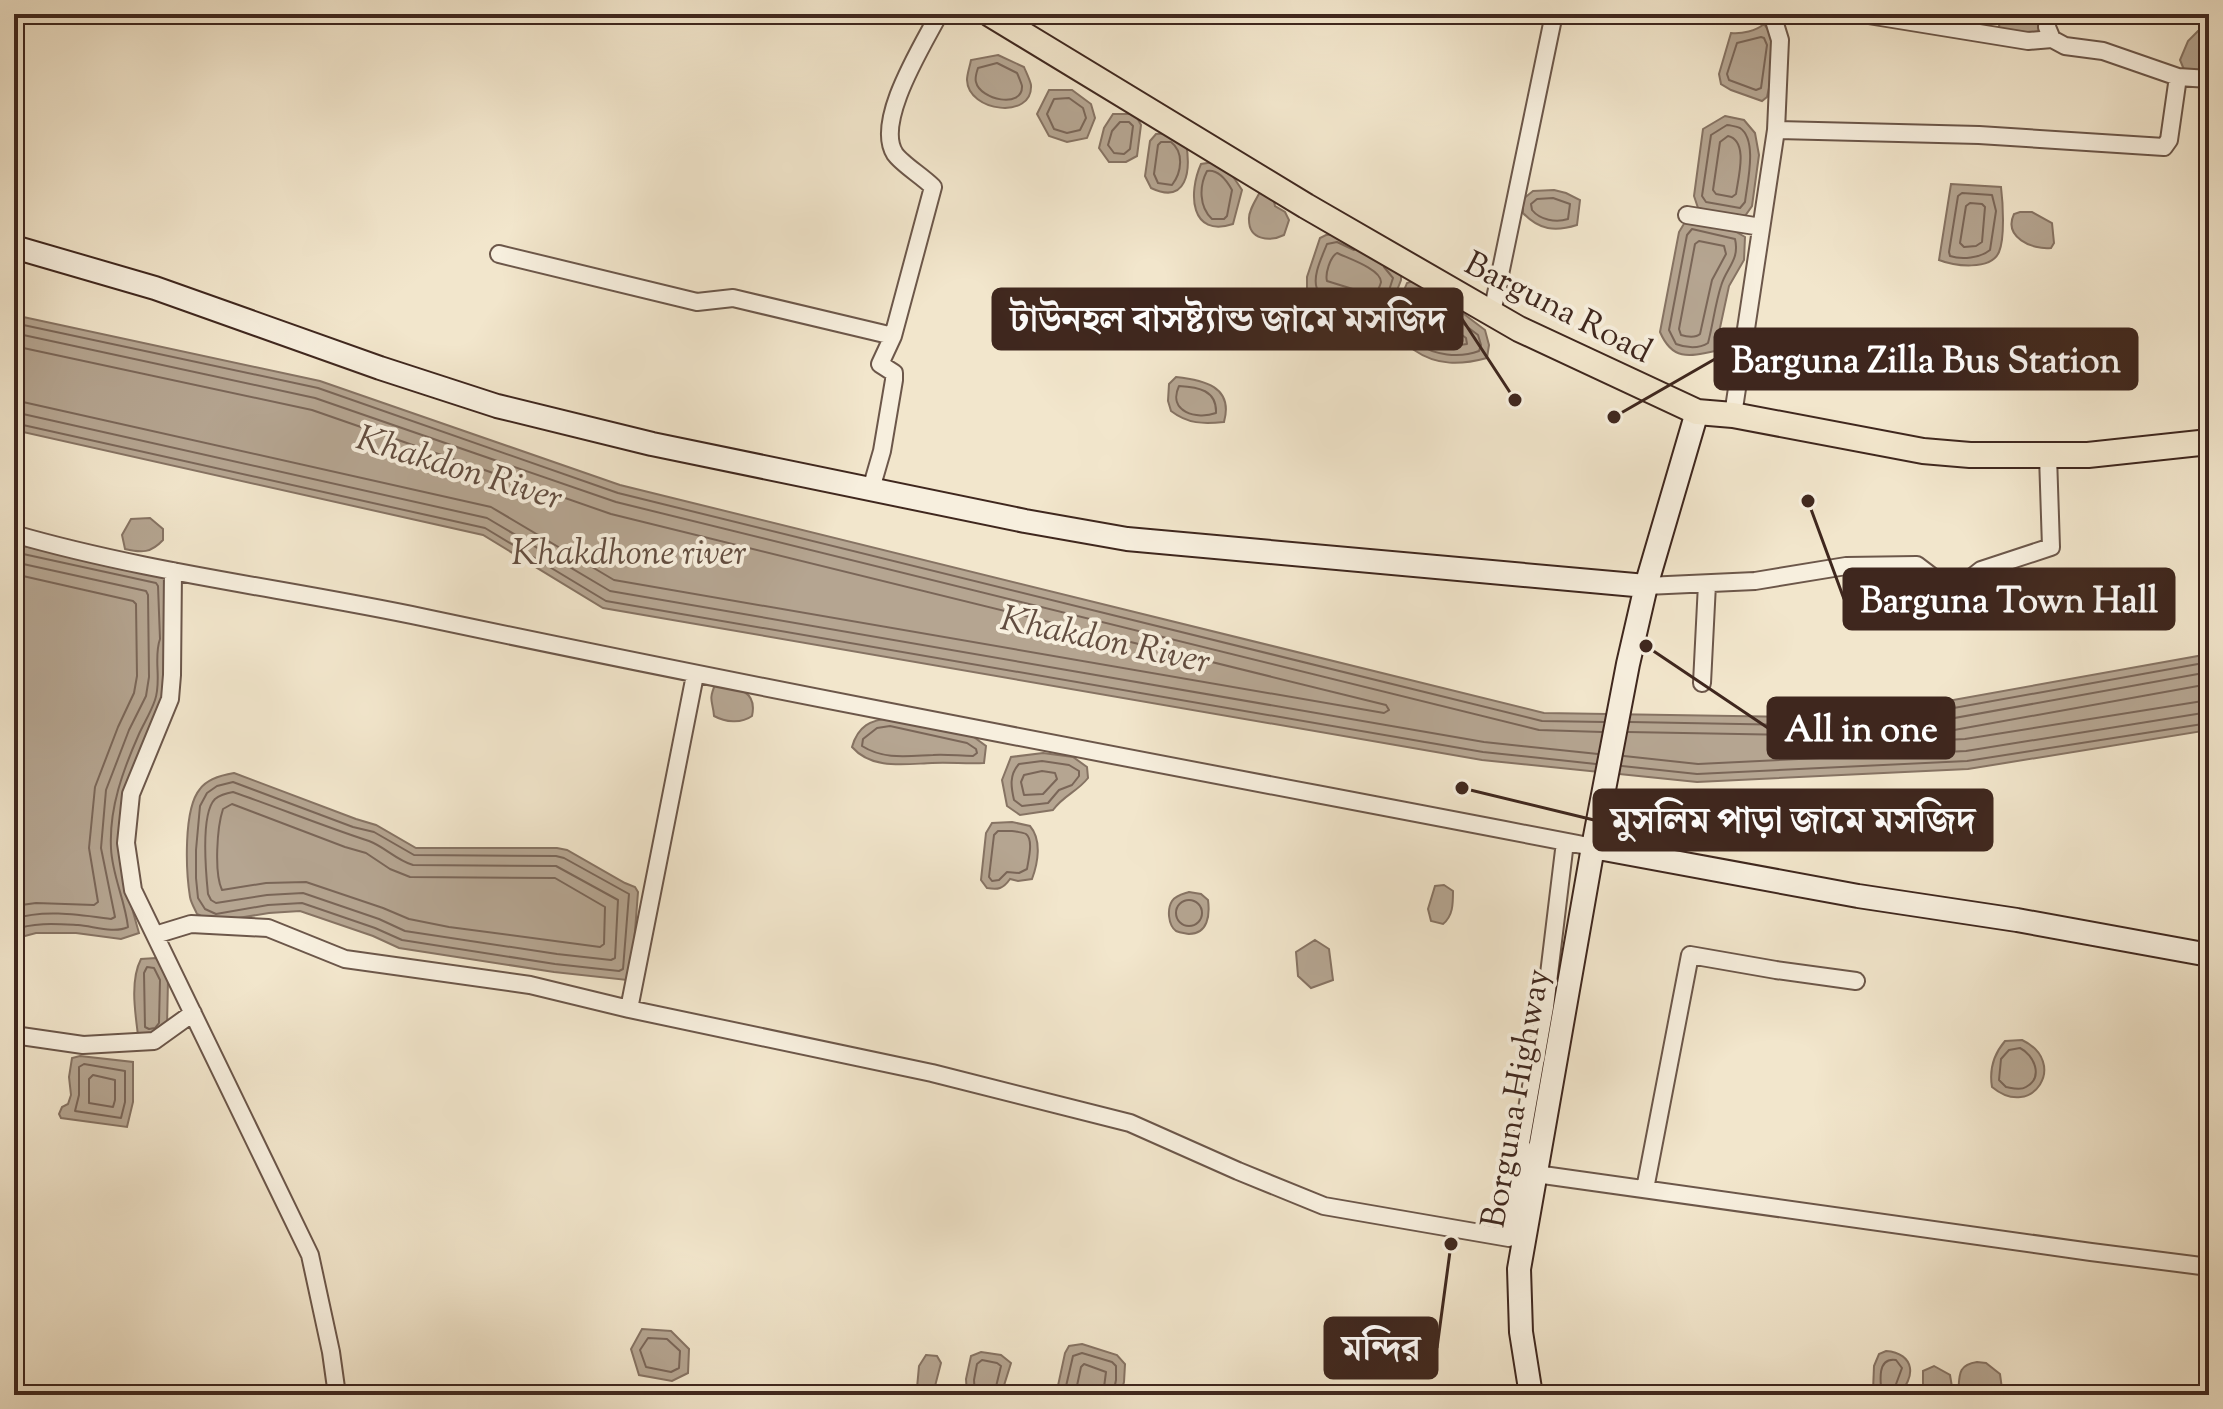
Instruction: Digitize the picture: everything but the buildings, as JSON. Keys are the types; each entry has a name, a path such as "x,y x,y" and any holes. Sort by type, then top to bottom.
{"main road":[{"name":"Barguna Road","path":"990,14 1306,206 1519,329 1697,412 1733,415 1923,451 1970,455 2088,455 2209,442"}],"street":[{"path":"871,489 882,451 894,380 894,373 880,364 893,336 933,187 894,154 888,137 893,106 939,14"},
{"path":"1492,313 1554,14"},
{"path":"1733,415 1776,130 1780,40 1772,14"},
{"path":"1862,14 2028,41 2052,39 2065,46 2103,51 2178,77 2209,79"},
{"path":"2048,14 2047,27 2052,39"},
{"path":"1776,130 1979,135 2164,147 2169,140 2178,77"},
{"path":"1687,215 1761,227"},
{"path":"14,247 155,288 497,406 652,444 1127,539 1646,586 1755,581 1846,566 1919,565 1942,584 1962,585 1981,570 2051,547 2048,456"},
{"path":"499,254 697,302 733,298 893,336"},
{"name":"Borguna Highway","path":"1531,1395 1521,1332 1519,1269 1628,664 1646,586 1697,412"},
{"path":"14,534 173,571 390,610 695,675 1160,766 1858,896 2017,920 2209,955"},
{"path":"173,571 170,699 131,794 126,843 133,890 310,1255 337,1395"},
{"path":"1702,683 1707,584"},
{"path":"629,1009 695,675"},
{"path":"155,935 191,924 268,928 345,959 530,985 932,1073 1130,1123 1324,1206 1509,1238 1523,1149 1521,1143 1545,1007 1565,842"},
{"path":"1645,1189 1690,955 1856,981"},
{"path":"14,1035 83,1045 154,1041 193,1013"},
{"path":"1536,1174 2209,1267"}],"water":[{"path":"2003,14 2041,14 2044,30 2037,41 1998,29"},
{"path":"1764,24 1773,40 1774,59 1767,97 1762,101 1721,84 1719,74 1731,33 1749,32"},
{"path":"2209,30 2209,76 2185,72 2180,60 2188,41 2198,31"},
{"path":"998,55 1024,67 1031,85 1029,96 1012,107 1000,108 978,99 970,91 967,80 971,60"},
{"path":"1049,90 1072,90 1091,104 1095,118 1087,138 1067,142 1049,136 1037,114"},
{"path":"1113,114 1135,114 1141,125 1137,156 1126,162 1109,162 1099,148 1104,128"},
{"path":"1725,116 1744,120 1755,133 1759,155 1752,206 1745,216 1698,208 1694,196 1703,129"},
{"path":"1173,133 1186,143 1187,174 1179,189 1163,192 1151,188 1145,176 1150,141 1156,134"},
{"path":"1214,162 1230,172 1242,190 1233,224 1219,227 1208,225 1201,219 1194,199 1201,164"},
{"path":"1951,184 2001,187 2001,246 1995,258 1988,262 1962,265 1939,260"},
{"path":"1262,188 1273,196 1275,206 1285,212 1289,220 1284,235 1261,238 1252,232 1250,212"},
{"path":"1554,190 1580,200 1577,225 1548,228 1535,223 1523,213 1523,199 1533,191"},
{"path":"2032,212 2052,223 2054,243 2051,248 2036,247 2016,235 2012,222 2014,214"},
{"path":"1685,222 1731,229 1745,237 1744,260 1729,286 1715,351 1689,355 1670,348 1660,332 1679,232"},
{"path":"1338,234 1401,271 1401,280 1387,316 1313,296 1307,289 1307,277 1320,238"},
{"path":"1407,283 1423,283 1485,330 1489,345 1487,358 1459,363 1431,359 1400,338 1396,313"},
{"name":"Khakdhone river","path":"14,315 320,381 620,485 1544,713 1853,718 2209,654 2209,730 1968,769 1697,782 1482,760 603,608 483,535 14,430"},
{"path":"1176,377 1214,387 1225,400 1224,422 1196,422 1171,411 1169,384"},
{"path":"150,518 163,529 163,540 146,551 125,549 122,535 131,519"},
{"path":"14,544 160,575 165,579 168,641 163,703 146,738 126,887 139,933 121,939 76,933 36,933 14,939"},
{"path":"715,685 737,689 748,695 752,700 752,716 733,721 714,716 711,698"},
{"path":"891,718 971,735 986,746 984,763 889,764 869,759 852,747 866,725"},
{"path":"1043,753 1073,757 1087,767 1088,778 1053,810 1020,815 1007,806 1002,780 1011,757"},
{"path":"234,773 376,825 416,848 567,850 635,887 638,892 633,957 627,980 399,948 300,911 214,922 197,914 187,872 191,811 203,786 215,778"},
{"path":"1012,822 1030,826 1034,832 1037,859 1032,879 1010,879 1000,888 987,888 981,880 986,833 992,823"},
{"path":"1444,885 1453,891 1453,896 1451,913 1443,924 1431,921 1428,909 1435,886"},
{"path":"1189,892 1201,894 1208,900 1209,912 1204,927 1189,934 1173,928 1169,912 1174,899"},
{"path":"1315,940 1329,949 1333,980 1311,988 1298,976 1296,952"},
{"path":"156,958 164,966 168,979 167,1027 158,1036 138,1035 135,976 141,959"},
{"path":"2022,1040 2036,1050 2043,1061 2044,1074 2032,1093 2021,1097 2007,1096 1992,1087 1993,1062 2005,1041"},
{"path":"80,1056 133,1062 133,1102 127,1127 61,1118 62,1107 68,1104 71,1095 69,1077 72,1058"},
{"path":"642,1329 671,1331 689,1349 688,1373 672,1381 639,1375 631,1349"},
{"path":"1082,1344 1117,1355 1125,1364 1120,1395 1056,1395 1065,1353 1069,1346"},
{"path":"1886,1351 1903,1356 1910,1367 1908,1381 1897,1395 1878,1395 1873,1391 1874,1366 1879,1354"},
{"path":"981,1352 1001,1355 1011,1363 1001,1395 967,1395 966,1379 971,1356"},
{"path":"926,1355 937,1356 941,1363 934,1390 926,1393 917,1388 919,1366"},
{"path":"1977,1362 1986,1363 2000,1374 2000,1395 1958,1395 1962,1369"},
{"path":"1934,1366 1950,1375 1952,1387 1949,1395 1923,1395 1923,1371"}],"place":[{"name":"টাউনহল বাসষ্ট্যান্ড জামে মসজিদ","path":"1515,400"},
{"name":"Barguna Zilla Bus Station","path":"1614,417"},
{"name":"Barguna Town Hall","path":"1808,501"},
{"name":"All in one","path":"1646,646"},
{"name":"মুসলিম পাড়া জামে মসজিদ","path":"1462,788"},
{"name":"মন্দির","path":"1451,1244"}],"water label":[{"name":"Khakdon River","path":"460,466"},
{"name":"Khakdon River","path":"1106,638"}]}
